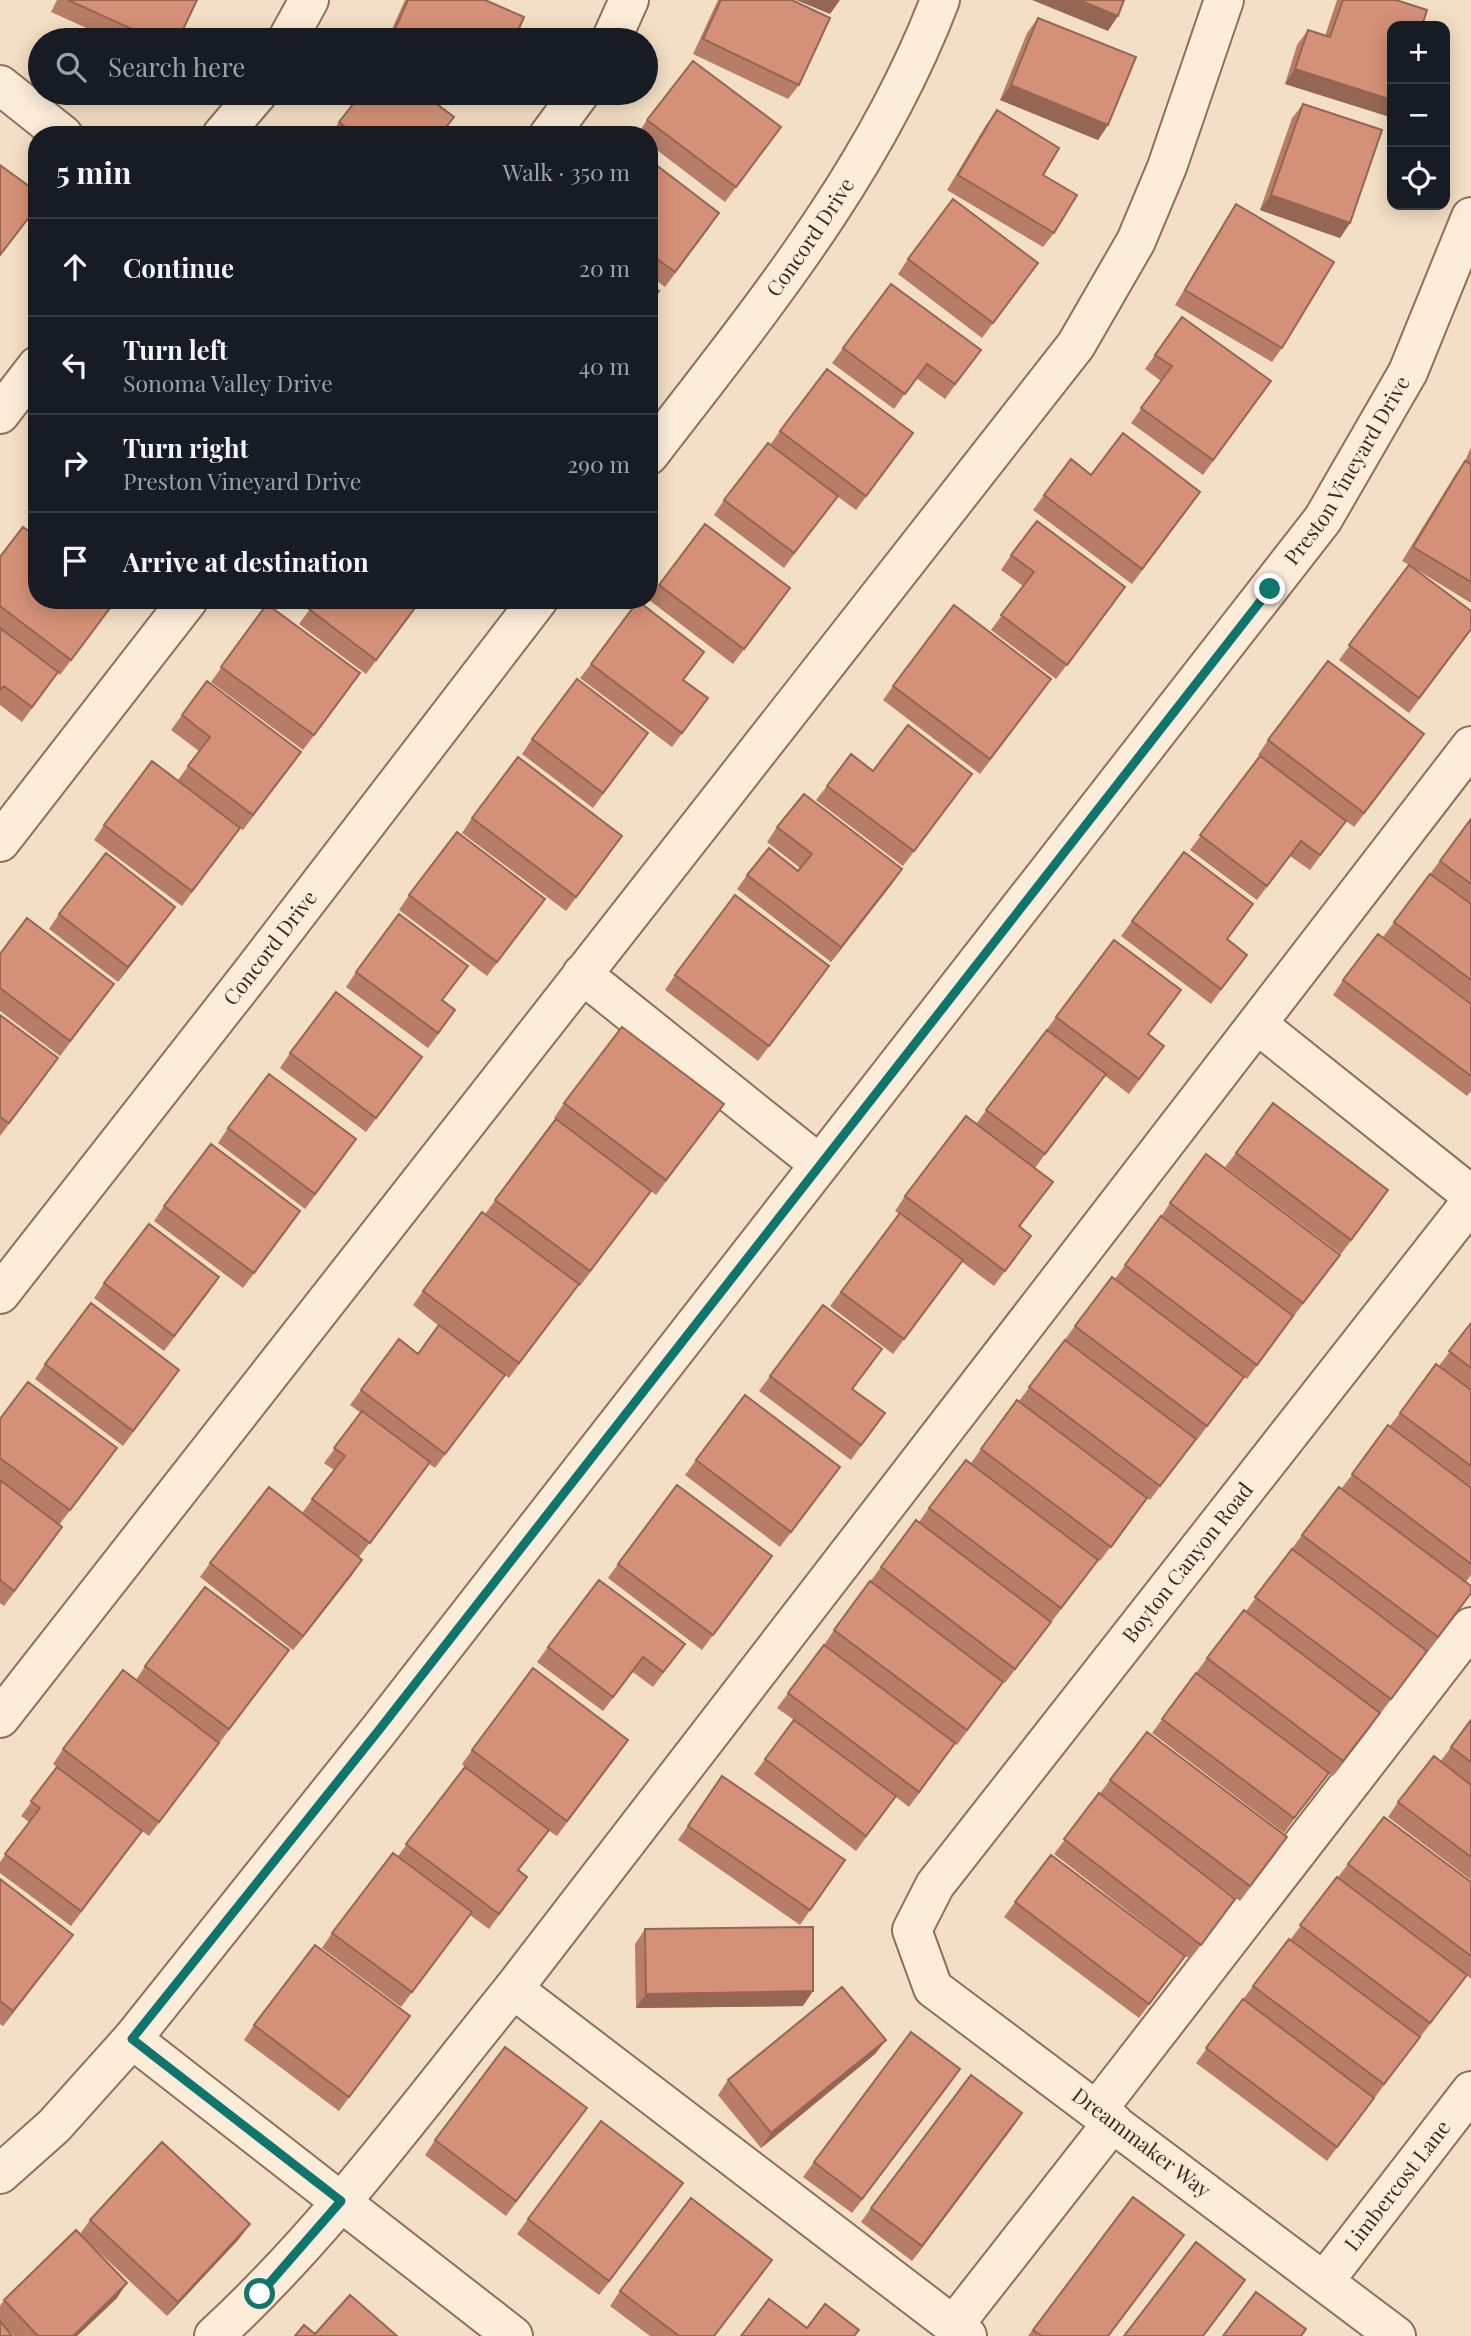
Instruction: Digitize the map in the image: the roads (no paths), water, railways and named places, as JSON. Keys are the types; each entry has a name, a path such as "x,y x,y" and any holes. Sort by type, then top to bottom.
{"street":[{"path":"294,28 309,0"},
{"path":"616,28 629,0"},
{"name":"Concord Drive","path":"658,442 802,255 849,184 895,103 940,0"},
{"path":"0,1718 1076,345 1136,241 1167,167 1224,0"},
{"path":"0,85 52,126"},
{"path":"230,126 248,105"},
{"path":"556,126 571,105"},
{"name":"Preston Vineyard Drive","path":"0,2174 54,2126 132,2039 379,1730 1322,519 1408,372 1471,217"},
{"path":"0,414 28,378"},
{"path":"0,842 181,609"},
{"name":"Concord Drive","path":"0,1294 250,975 531,609"},
{"path":"214,2336 260,2294 341,2201 513,1989 1471,746"},
{"path":"583,974 819,1164"},
{"path":"1256,1024 1468,1211"},
{"name":"Boyton Canyon Road","path":"912,1930 935,1885 1468,1211"},
{"path":"513,1989 960,2331 1105,2116 1471,1627"},
{"name":"Dreammaker Way","path":"912,1930 933,1988 1325,2280 1396,2336"},
{"path":"132,2039 513,2336"},
{"name":"Limbercost Lane","path":"1325,2280 1471,2091"}]}
